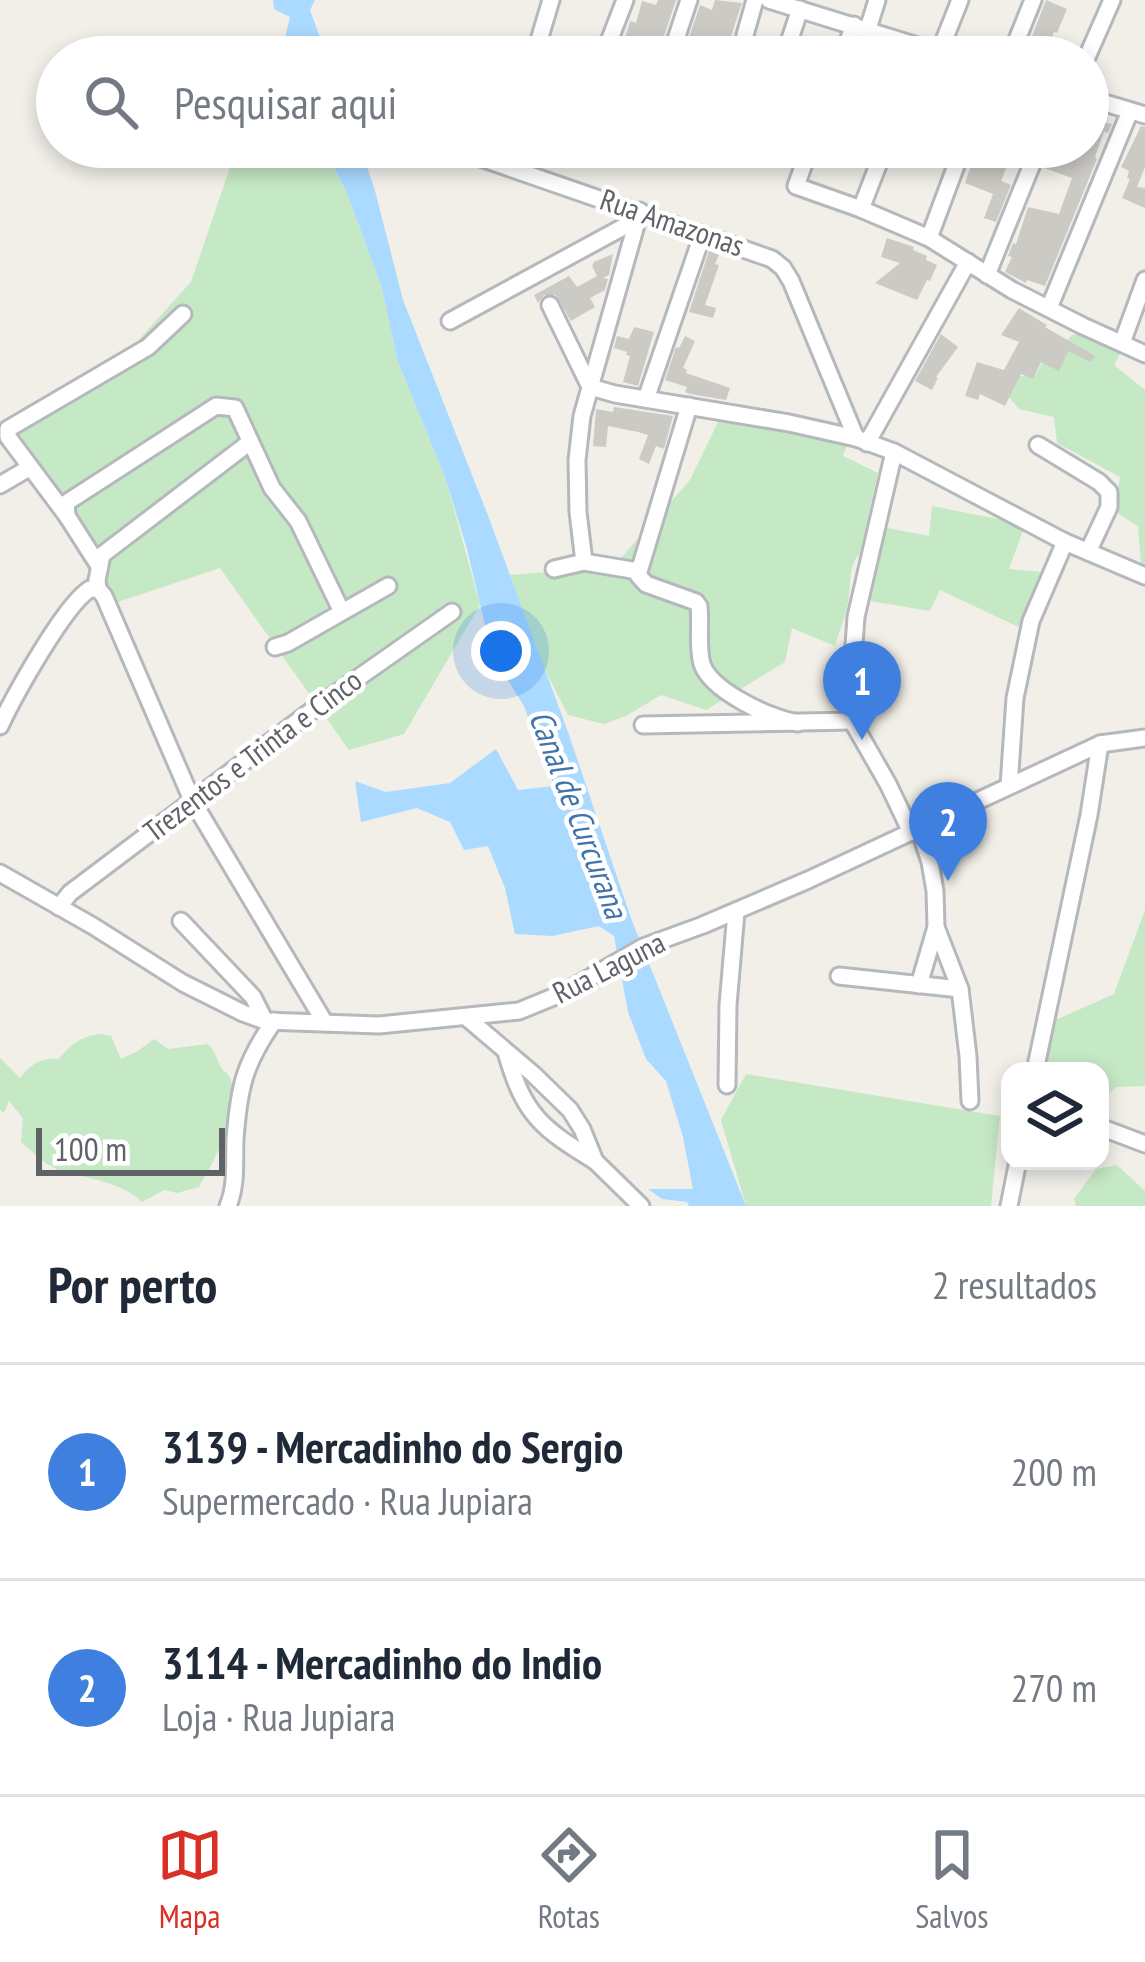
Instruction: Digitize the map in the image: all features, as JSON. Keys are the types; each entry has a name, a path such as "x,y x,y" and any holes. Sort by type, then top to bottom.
{"street":[{"path":"540,36 551,0"},
{"path":"611,36 625,0"},
{"path":"677,36 689,0"},
{"path":"745,35 755,0"},
{"path":"769,0 885,36"},
{"path":"855,36 877,0"},
{"path":"943,36 960,0"},
{"path":"1018,36 1033,0"},
{"path":"1097,36 1112,0"},
{"path":"791,36 800,9"},
{"path":"1048,308 1141,114 1109,104"},
{"name":"Rua Amazonas","path":"508,168 760,253 784,268 862,441"},
{"path":"802,168 796,186 929,238 1048,308 1145,354"},
{"path":"861,209 877,168"},
{"path":"929,238 954,168"},
{"path":"987,275 1030,168"},
{"path":"450,321 639,215"},
{"path":"584,562 578,512 581,416 639,215"},
{"path":"646,400 702,236"},
{"path":"862,441 968,262"},
{"path":"1123,344 1145,280"},
{"path":"550,305 590,387"},
{"path":"99,566 28,468 8,437 8,429 148,347 183,314"},
{"path":"590,387 789,422 862,441 894,452 1065,542 1145,576"},
{"path":"67,516 66,503 216,406 235,408 272,488 298,521 342,612"},
{"path":"689,406 638,571 640,579 699,606 700,652 708,677 764,714 798,723"},
{"path":"250,442 102,555 98,589 192,800 326,1023"},
{"path":"1038,445 1109,493 1109,507 1088,552"},
{"path":"894,452 856,617 852,721 915,830 933,876 936,927 960,989 970,1101"},
{"path":"0,485 28,468"},
{"path":"1010,786 1022,661 1038,601 1065,542"},
{"path":"554,569 584,562 638,571"},
{"path":"275,647 388,586"},
{"path":"0,726 74,603 90,589 98,589"},
{"name":"Trezentos e Trinta e Cinco","path":"59,907 70,893 192,800 452,612"},
{"path":"643,725 852,721"},
{"name":"Rua Laguna","path":"0,873 183,982 269,1021 379,1025 519,1011 563,993 662,939 736,912 1100,744 1145,738"},
{"path":"1037,1062 1100,744"},
{"path":"727,1085 736,912"},
{"path":"181,921 254,997 269,1021 247,1064 239,1100 234,1190 228,1206"},
{"path":"919,985 936,927"},
{"path":"839,976 960,989"},
{"path":"466,1017 570,1110 595,1161"},
{"path":"505,1050 516,1088 531,1114 554,1136 595,1161 640,1206"},
{"path":"1109,1130 1145,1144"},
{"path":"1009,1206 1016,1170"}],"green space":[{"path":"230,168 334,168 382,288 397,359 446,480 480,605 404,734 349,750 220,568 118,602 8,424 124,356 191,282"},
{"path":"1088,332 1122,350 1114,365 1145,390 1145,565 1138,526 1114,511 1120,477 1057,443 1054,417 1019,409 1009,397 1019,376 1035,376 1048,351 1056,355 1072,335"},
{"path":"721,416 848,443 843,456 878,473 835,646 792,628 785,662 706,710 661,695 604,724 568,715 544,668 510,575 613,567 690,480"},
{"path":"932,506 1003,520 1023,530 1009,569 1041,572 1023,629 940,590 930,611 864,600 882,527 929,536"},
{"path":"1145,910 1145,1086 1116,1087 1109,1093 1109,1062 1044,1062 1051,1022 1114,994"},
{"path":"101,1034 111,1036 121,1059 154,1039 168,1049 208,1044 213,1050 229,1076 233,1103 226,1133 199,1187 177,1193 164,1190 142,1202 114,1185 61,1171 21,1142 23,1118 9,1101 4,1113 0,1110 0,1058 20,1078 37,1062 59,1059 77,1042"},
{"path":"746,1074 1000,1116 991,1206 746,1206 721,1120"},
{"path":"1117,1165 1145,1191 1145,1206 1076,1206 1074,1199 1095,1170"}],"water":[{"path":"273,0 315,0 310,10 319,36 285,36 290,17 274,9"},
{"name":"Canal de Curcurana","path":"334,168 367,168 403,300 568,732 632,921 746,1206 689,1206 662,1199 648,1189 693,1189 666,1081 646,1059 628,1012 614,936 599,926 552,936 515,934 505,888 488,846 464,850 450,822 417,808 361,822 355,781 386,792 450,783 496,749 518,790 554,786 524,706 492,655 446,480 397,359 382,288"}],"building":[{"path":"658,0 676,0 664,36 626,36 630,21 636,23 642,1 656,5"},
{"path":"715,0 742,3 731,36 689,36 700,5 712,10"},
{"path":"1046,0 1067,9 1057,33 1032,36"},
{"path":"1141,126 1145,127 1145,167 1137,187 1145,188 1145,208 1122,198 1130,179 1129,171 1121,167"},
{"path":"970,168 1006,168 1001,181 1011,185 996,222 984,218 993,194 965,183"},
{"path":"1044,168 1093,168 1045,286 1005,272 1028,207 1059,214 1072,178"},
{"path":"887,238 914,247 937,265 917,300 875,283 900,263 881,257"},
{"path":"709,251 719,255 705,305 716,308 713,318 689,312"},
{"path":"613,254 609,275 603,278 608,279 605,290 590,298 595,307 571,321 556,295 544,295 538,303 534,295 569,276 577,287 597,276 594,262"},
{"path":"1019,308 1095,356 1091,362 1068,351 1059,371 1041,362 1033,379 1021,374 1005,406 980,394 978,400 965,396 977,362 1004,370 1019,342 1001,335"},
{"path":"634,327 654,332 638,386 623,382 630,356 614,348 617,336 629,339"},
{"path":"941,334 958,347 932,390 915,381"},
{"path":"685,336 695,341 683,368 686,373 730,388 726,400 690,394 685,392 687,387 665,380 676,347"},
{"path":"614,407 673,416 664,449 656,446 649,464 639,459 648,435 608,426 606,447 593,446 596,409 613,412"}],"place":[{"name":"3139 - Mercadinho do Sergio","path":"862,740"},
{"name":"3114 - Mercadinho do Indio","path":"948,881"}]}
